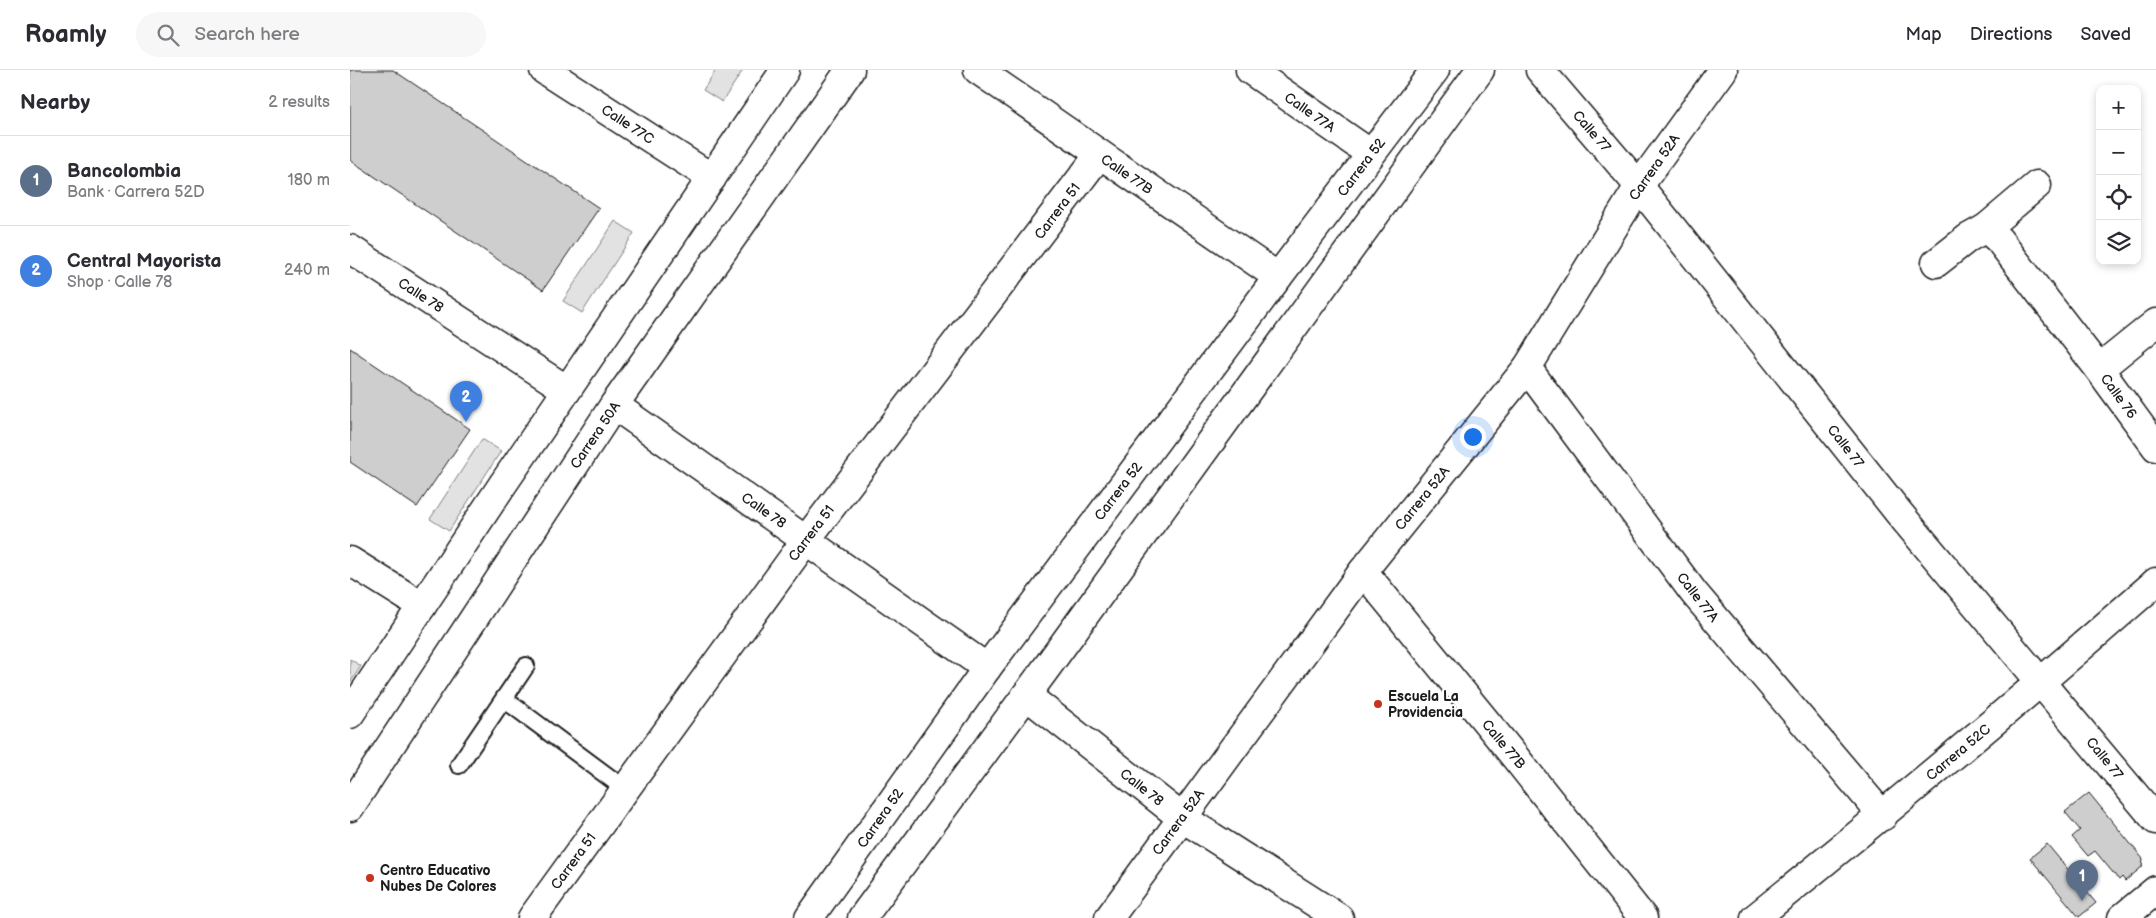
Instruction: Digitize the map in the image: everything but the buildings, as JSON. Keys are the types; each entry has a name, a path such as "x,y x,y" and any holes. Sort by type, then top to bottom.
{"street":[{"name":"Calle 77C","path":"544,70 712,178"},
{"path":"350,714 567,390 785,70"},
{"name":"Carrera 50A","path":"350,807 614,405 850,70"},
{"name":"Calle 77B","path":"978,70 1278,277"},
{"name":"Calle 77A","path":"1250,70 1371,154"},
{"name":"Carrera 52","path":"809,918 987,668 1278,277 1435,70"},
{"path":"862,918 1480,70"},
{"name":"Calle 77","path":"1540,70 1639,186 1899,513 2156,820"},
{"name":"Carrera 52A","path":"1109,918 1181,817 1363,571 1527,368 1639,186 1723,70"},
{"name":"Carrera 51","path":"532,918 806,540 1099,155"},
{"path":"1936,263 1968,238 1986,228 2037,185"},
{"name":"Calle 76","path":"1986,228 1999,240 2156,447"},
{"name":"Calle 78","path":"350,249 567,390"},
{"path":"2099,370 2156,322"},
{"name":"Calle 77A","path":"1527,368 1694,593 1882,816"},
{"name":"Calle 78","path":"614,405 987,668"},
{"path":"350,561 422,606"},
{"name":"Calle 77B","path":"1363,571 1516,757 1643,918"},
{"name":"Carrera 52C","path":"1755,918 1882,816 2042,682 2156,582"},
{"name":"Calle 78","path":"1026,695 1181,817 1339,918"},
{"path":"2122,918 2156,890"}],"lane":[{"path":"459,765 526,666"},
{"path":"504,699 625,789"}],"shaded area":[{"path":"716,70 743,70 722,102 703,90"},
{"path":"615,221 634,233 582,313 563,301"},
{"path":"482,439 501,451 449,531 430,519"},
{"path":"350,659 361,666 350,683"}],"place":[{"name":"Central Mayorista","path":"466,422"},
{"name":"Escuela La Providencia","path":"1378,704"},
{"name":"Centro Educativo Nubes De Colores","path":"370,878"},
{"name":"Bancolombia","path":"2082,901"}]}
